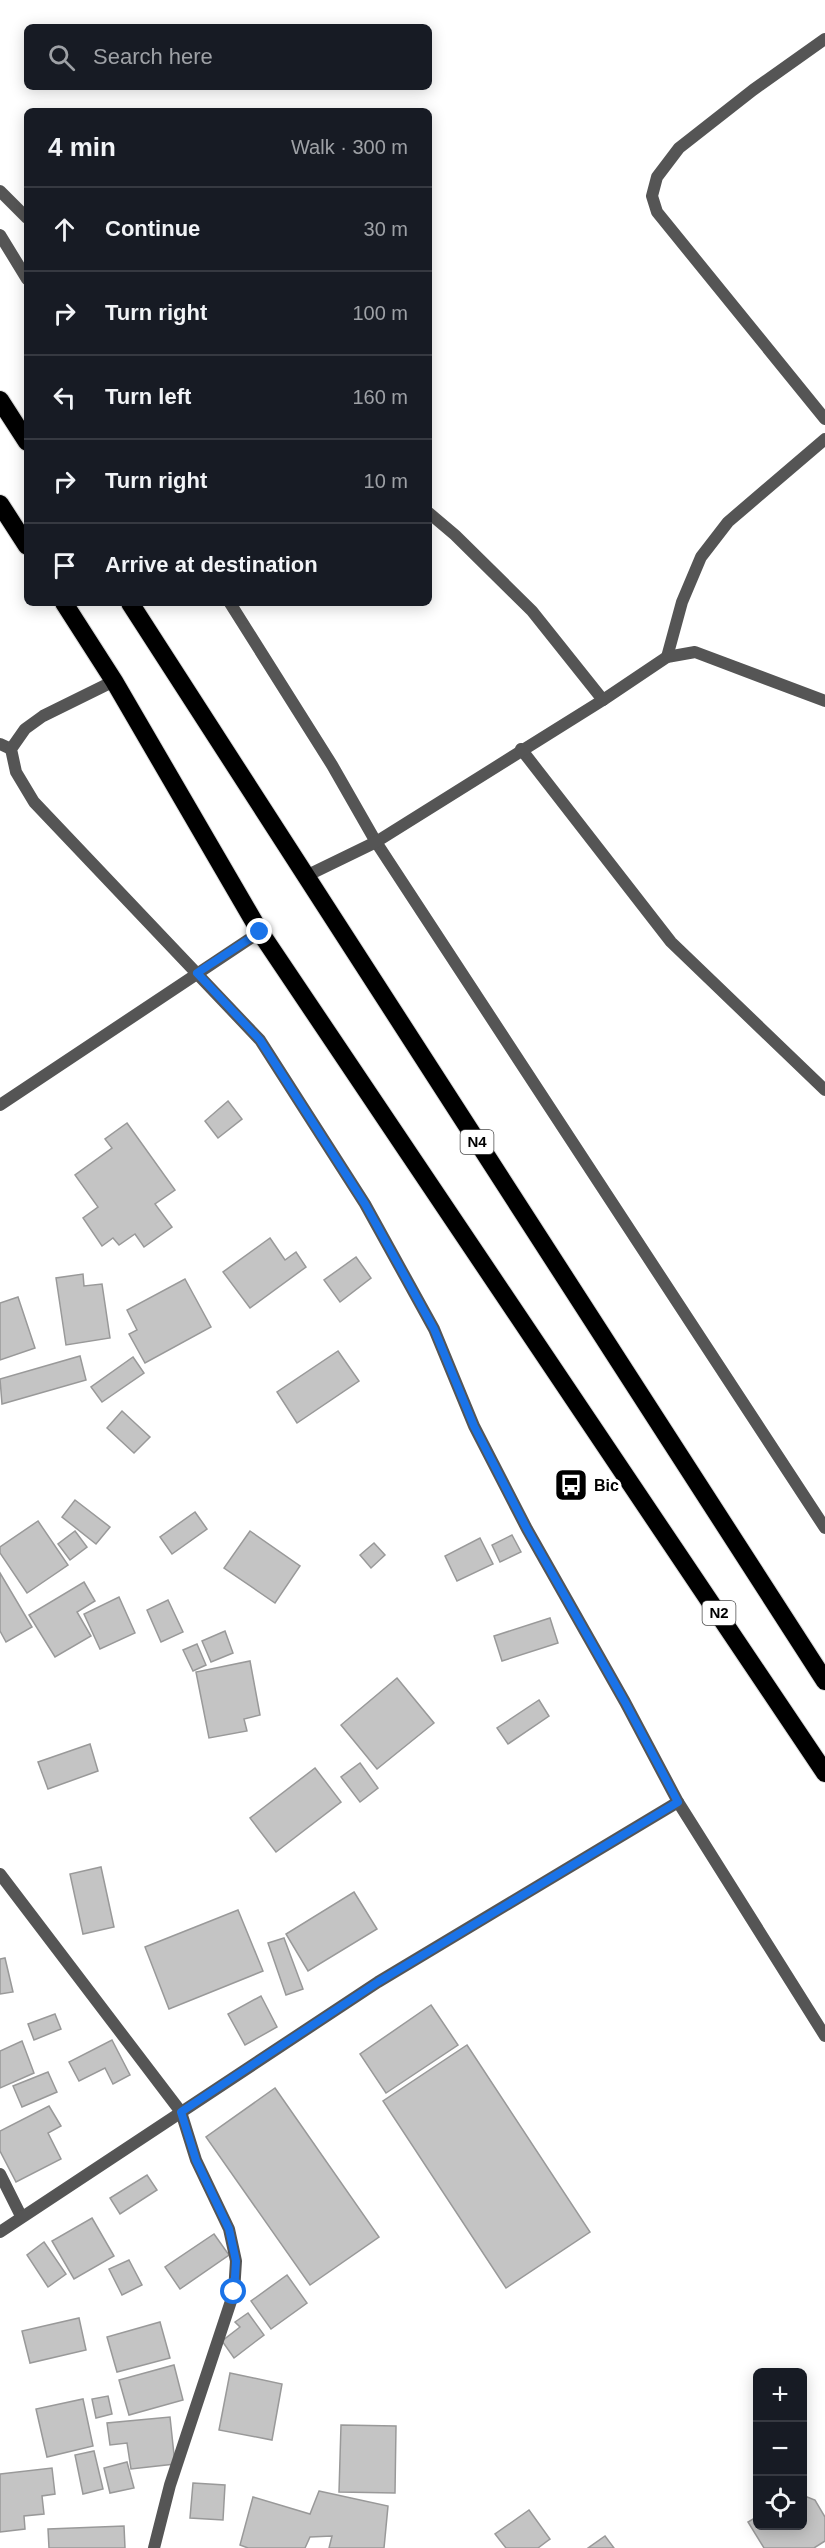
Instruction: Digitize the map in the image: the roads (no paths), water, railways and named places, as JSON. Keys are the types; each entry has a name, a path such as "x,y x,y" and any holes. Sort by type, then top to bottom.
{"highway":[{"path":"0,400 24,437"},
{"path":"0,504 24,541"},
{"path":"66,606 114,681 260,932"},
{"name":"N4","path":"132,606 825,1681"},
{"name":"N2","path":"260,932 825,1773"}],"street":[{"path":"825,39 753,90 679,148 657,177 652,196 657,212 825,419"},
{"path":"0,191 24,215"},
{"path":"0,235 24,274"},
{"path":"667,657 682,602 701,557 728,522 825,439"},
{"path":"432,516 532,611 603,700"},
{"path":"232,606 332,765 376,842 825,1528"},
{"path":"306,876 376,842 521,749 603,700 667,657 695,652 825,701"},
{"path":"114,681 43,716 5,747 15,772 34,802 260,1040 365,1204 434,1329 474,1426 522,1519 625,1702 678,1802 825,2036"},
{"path":"521,749 671,942 825,1090"},
{"path":"0,1105 260,932"},
{"path":"0,2232 378,1982 678,1802"},
{"path":"0,1874 181,2112 196,2160 229,2229 236,2261 234,2292 170,2485 154,2548"},
{"path":"0,2174 21,2216"}],"place":[{"name":"Bic","path":"571,1485"}]}
